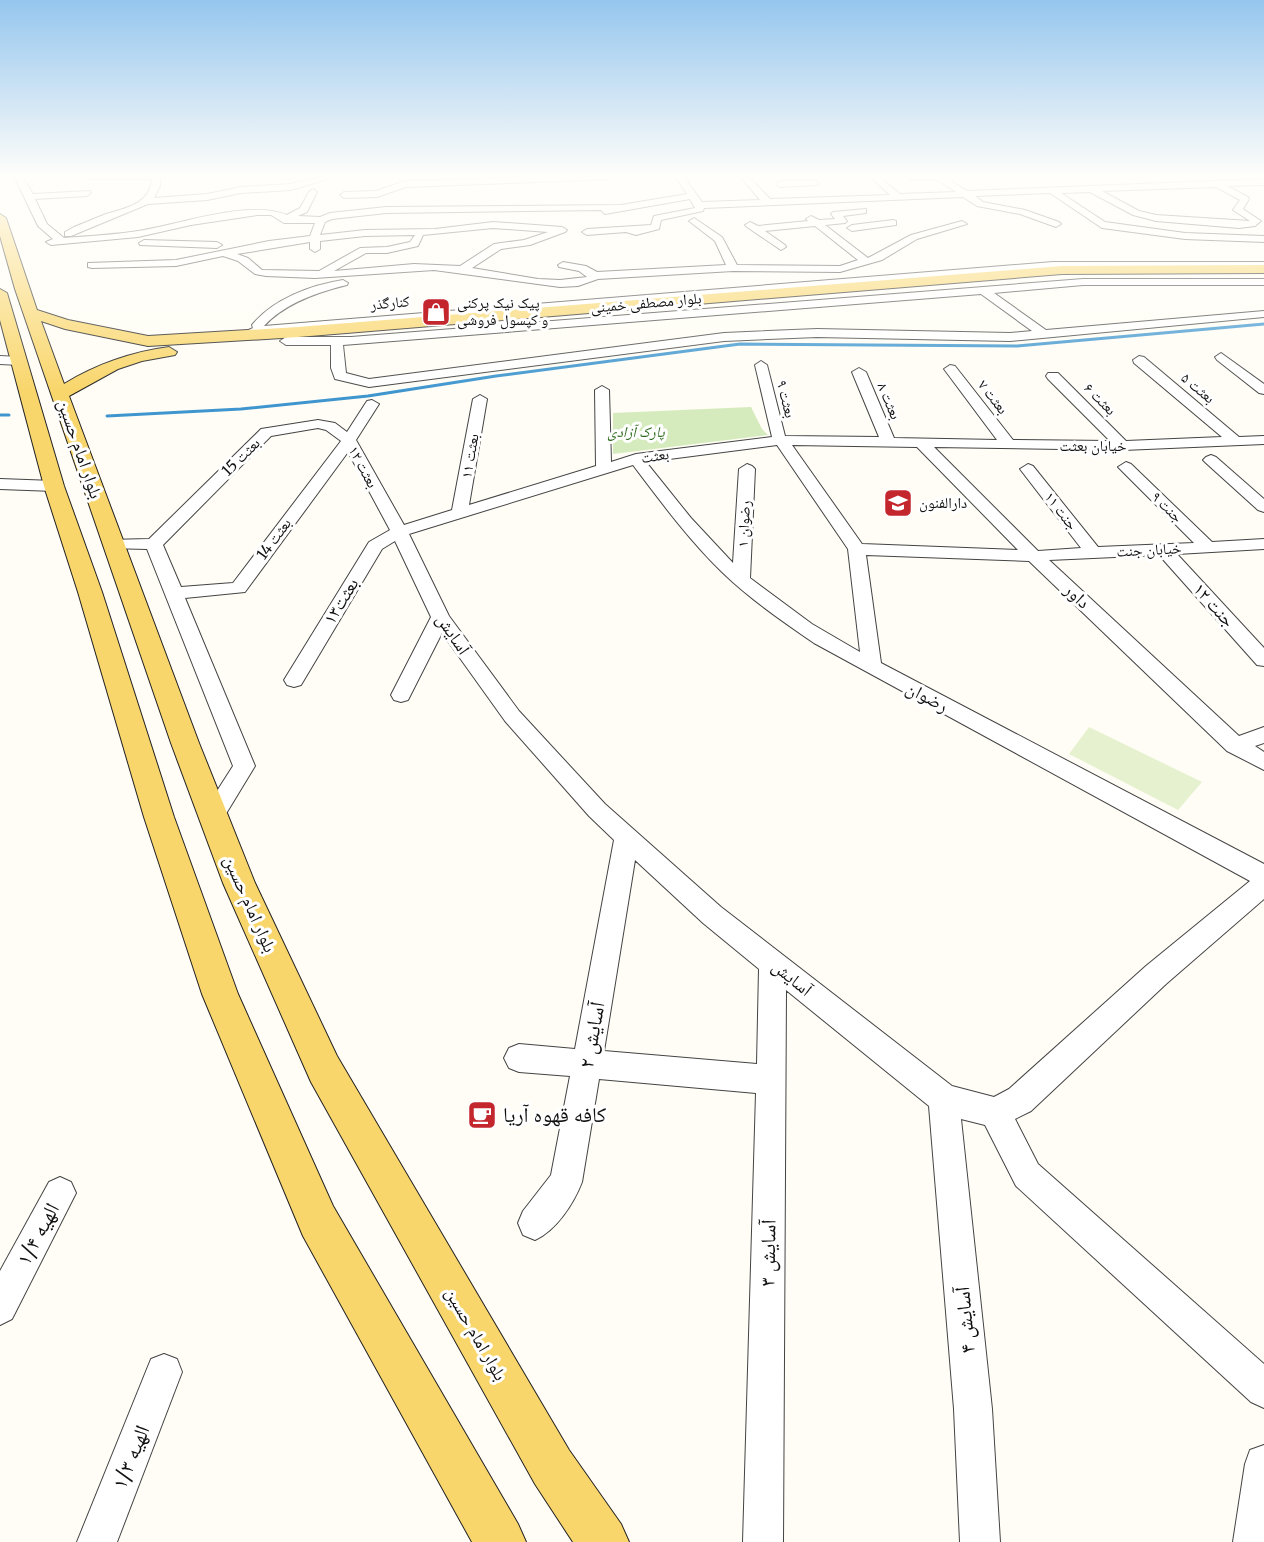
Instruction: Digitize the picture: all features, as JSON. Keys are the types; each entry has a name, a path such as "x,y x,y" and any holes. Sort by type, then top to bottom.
{"main road":[{"name":"بلوار امام حسین","path":"10,248 213,816 239,883 324,1069 552,1467 603,1542"},
{"name":"بلوار مصطفی خمینی","path":"61,393 106,366 146,348 239,337 1062,270 1264,267"},
{"name":"بلوار مصطفی خمینی","path":"32,313 146,348 286,341 1070,276 1264,276"},
{"name":"بلوار امام حسین","path":"0,293 10,361 90,592 159,817 220,994 318,1221 500,1542"}],"street":[{"path":"53,255 54,248"},
{"path":"92,265 176,263 226,254 245,248"},
{"path":"320,275 364,250 396,248"},
{"path":"463,269 495,248"},
{"path":"727,248 733,268"},
{"path":"849,248 867,262"},
{"path":"592,276 733,268 819,270 867,262 893,248"},
{"path":"226,254 241,258 257,272 320,275 400,267 463,269 491,275 556,282 589,281 593,279 592,276"},
{"path":"176,263 194,270"},
{"path":"563,265 588,270 592,276"},
{"name":"کنارگذر","path":"239,337 260,330 1053,265 1264,267"},
{"path":"260,330 258,325 264,319 318,289 334,284 414,276 620,299"},
{"name":"کنارگذر","path":"286,341 337,342 1083,282 1264,282"},
{"path":"1179,282 1196,296"},
{"path":"983,290 1045,335"},
{"path":"767,306 795,333"},
{"path":"337,342 337,368 340,376 369,383 682,341 795,333 958,338 1045,335 1218,313 1264,314"},
{"path":"1221,357 1264,390"},
{"name":"بعثت ۵","path":"1139,360 1234,441"},
{"name":"بعثت ۹","path":"761,365 777,434 857,549"},
{"name":"بعثت ۷","path":"950,369 1009,445"},
{"name":"بعثت ۸","path":"859,372 889,443"},
{"name":"بعثت ۶","path":"1053,376 1123,446"},
{"path":"602,390 604,467"},
{"name":"بعثت ۱۱","path":"460,513 480,399"},
{"name":"بعثت ۱۲","path":"372,404 349,440 399,532"},
{"name":"بعثت 15","path":"154,544 266,432 318,424 330,426 349,440"},
{"name":"بعثت 14","path":"174,593 238,588 349,440"},
{"name":"بعثت","path":"399,532 636,459 782,440 922,444"},
{"name":"خیابان بعثت","path":"922,444 1123,446 1264,440"},
{"name":"داور","path":"922,444 1034,556 1235,745 1264,762"},
{"name":"رضوان","path":"636,459 704,543 741,580 780,612 872,668 1264,876"},
{"path":"1211,460 1264,507"},
{"name":"جنت ۹","path":"1126,467 1208,547"},
{"name":"رضوان ۱","path":"741,580 747,469"},
{"name":"جنت ۱۱","path":"1028,469 1093,553"},
{"path":"0,484 54,486"},
{"name":"آسایش","path":"399,532 440,616 512,716 597,810 712,915 944,1099 995,1113"},
{"name":"بعثت۱۳","path":"294,680 375,546 399,532"},
{"path":"114,544 154,544 244,766 213,816"},
{"name":"خیابان جنت","path":"857,549 1034,556 1264,544"},
{"path":"857,549 872,668"},
{"name":"جنت ۱۲","path":"1164,550 1264,660"},
{"path":"401,695 440,616"},
{"path":"1235,745 1264,735"},
{"name":"آسایش ۲","path":"535,1223 566,1182 627,837"},
{"path":"1264,884 1156,975 1020,1100 995,1113 1027,1175 1264,1389"},
{"name":"آسایش ۳","path":"763,1542 773,963"},
{"path":"519,1058 771,1080"},
{"name":"آسایش ۴","path":"944,1099 973,1408 980,1542"},
{"name":"الهیه ۱/۴","path":"0,1307 60,1193"},
{"name":"الهیه ۱/۳","path":"97,1542 164,1372"},
{"path":"1253,1542 1264,1464"}],"green space":[{"name":"پارک آزادی","path":"751,407 762,429 768,435 613,454 613,413"},
{"path":"1089,727 1202,782 1178,810 1069,754"}],"waterway":[{"path":"107,416 241,409 368,396 496,376 740,344 1017,346 1264,324"},
{"path":"0,415 9,415"}],"place":[{"name":"پیک نیک پرکنی و کپسول فروشی","path":"436,312"},
{"name":"دارالفنون","path":"898,503"},
{"name":"کافه قهوه آریا","path":"482,1115"}]}
